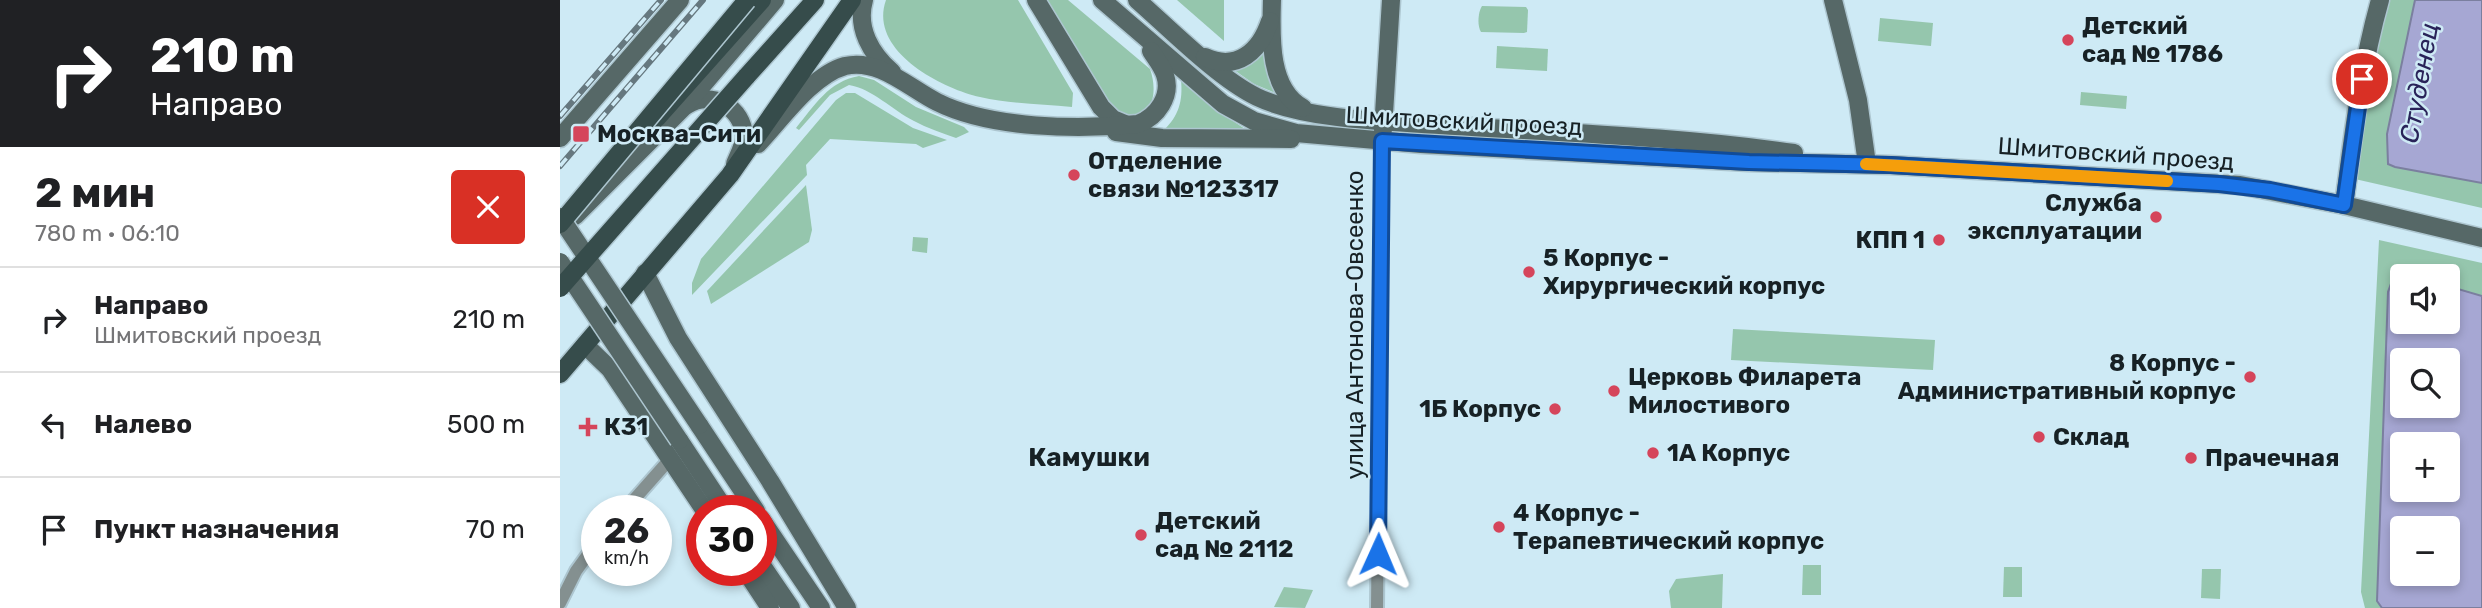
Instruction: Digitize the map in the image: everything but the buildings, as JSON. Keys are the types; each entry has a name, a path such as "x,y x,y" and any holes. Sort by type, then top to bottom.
{"main road":[{"path":"560,138 680,0"},
{"path":"580,195 745,0"},
{"path":"560,224 745,0"},
{"path":"745,495 560,216 676,99 762,0"},
{"path":"560,231 684,107 775,0"},
{"path":"560,288 815,0"},
{"path":"730,175 852,0"},
{"path":"864,0 863,27 870,47 887,68 914,89"},
{"path":"1036,0 1105,112 1117,122 1132,124"},
{"name":"Шмитовский проезд","path":"1102,0 1214,97 1254,121 1296,133 1382,141 1749,162 1867,164 2240,185 2344,205 2482,238"},
{"name":"Шмитовский проезд","path":"1137,0 1228,78 1255,96 1279,105 1384,121 1680,139 1867,164"},
{"name":"улица Антонова-Овсеенко","path":"1382,141 1391,0"},
{"path":"1833,0 1858,100 1867,164"},
{"path":"2344,205 2357,102 2380,0"},
{"path":"1201,56 1223,62 1246,58 1263,39 1272,5"},
{"path":"1272,5 1275,64 1281,84 1293,102 1313,112"},
{"path":"560,374 730,175 809,89 833,71 854,65 872,66 952,109 980,118 1013,123 1078,126 1132,124 1153,116 1162,104 1167,90 1166,76 1140,33"},
{"path":"684,107 696,99 706,97 727,106 736,115 744,137 730,175"},
{"path":"1078,126 1162,138 1382,141"},
{"path":"560,262 715,495"},
{"path":"645,273 678,338 770,481 847,608"},
{"path":"585,345 610,369 694,495"},
{"path":"777,543 821,608"},
{"path":"756,586 770,608"},
{"path":"776,586 791,608"}],"street":[{"name":"улица Антонова-Овсеенко","path":"1377,608 1382,141"},
{"path":"638,495 670,459"},
{"path":"560,603 581,564"}],"green space":[{"path":"886,0 1018,0 1073,93 1072,107 980,97 928,76 897,50 887,35 883,18"},
{"path":"1043,0 1068,0 1150,69 1153,95 1145,112 1138,116 1129,116 1106,102"},
{"path":"1177,0 1224,0 1224,41"},
{"path":"2387,0 2482,0 2482,208 2355,179 2379,29"},
{"path":"1482,6 1526,7 1527,32 1481,32 1478,19"},
{"path":"1880,18 1933,23 1931,46 1878,41"},
{"path":"1271,40 1285,97 1254,84 1227,65"},
{"path":"1497,46 1548,49 1547,71 1496,68"},
{"path":"859,76 874,80 916,107 964,127 969,132 956,138 919,124 866,91 849,85 830,95 799,130 796,128 831,89"},
{"path":"1181,80 1212,107 1245,129 1163,131 1179,108"},
{"path":"2081,92 2127,96 2126,109 2080,105"},
{"path":"846,93 855,93 913,128 947,140 923,148 916,144 830,139 806,165 807,175 692,295 692,283 701,259 836,100"},
{"path":"806,185 812,230 809,242 711,304 707,291"},
{"path":"913,237 928,238 927,253 912,251"},
{"path":"2379,240 2482,263 2482,608 2365,608 2361,592"},
{"path":"1733,329 1935,340 1933,370 1731,360"},
{"path":"1803,565 1821,565 1821,595 1802,595"},
{"path":"2004,567 2022,567 2022,597 2003,597"},
{"path":"2202,569 2221,569 2220,599 2201,598"},
{"path":"1723,574 1722,608 1671,608 1669,591 1676,579"},
{"path":"1284,587 1313,590 1305,608 1274,607"}],"water":[{"name":"Студенец","path":"2415,0 2482,0 2482,183 2388,164 2387,134"},
{"path":"2390,286 2390,334 2460,334 2460,290 2482,296 2482,608 2382,608 2377,601"}],"railway":[{"path":"560,116 661,0"},
{"path":"560,166 703,0"}],"slow traffic":[{"path":"1866,164 2167,181"}],"place":[{"name":"Детский сад № 1786","path":"2068,40"},
{"name":"Москва-Сити","path":"581,134"},
{"name":"Отделение связи №123317","path":"1074,175"},
{"name":"Служба эксплуатации","path":"2156,217"},
{"name":"КПП 1","path":"1939,240"},
{"name":"5 Корпус - Хирургический корпус","path":"1529,272"},
{"name":"8 Корпус - Административный корпус","path":"2250,377"},
{"name":"Церковь Филарета Милостивого","path":"1614,391"},
{"name":"1Б Корпус","path":"1555,409"},
{"name":"К31","path":"588,427"},
{"name":"Склад","path":"2039,437"},
{"name":"1А Корпус","path":"1653,453"},
{"name":"Прачечная","path":"2191,458"},
{"name":"4 Корпус - Терапевтический корпус","path":"1499,527"},
{"name":"Детский сад № 2112","path":"1141,535"}],"district":[{"name":"Камушки","path":"1089,457"}],"route":[{"path":"1378,554 1382,141 1749,162 1891,165 2240,185 2344,205 2362,79"}]}
